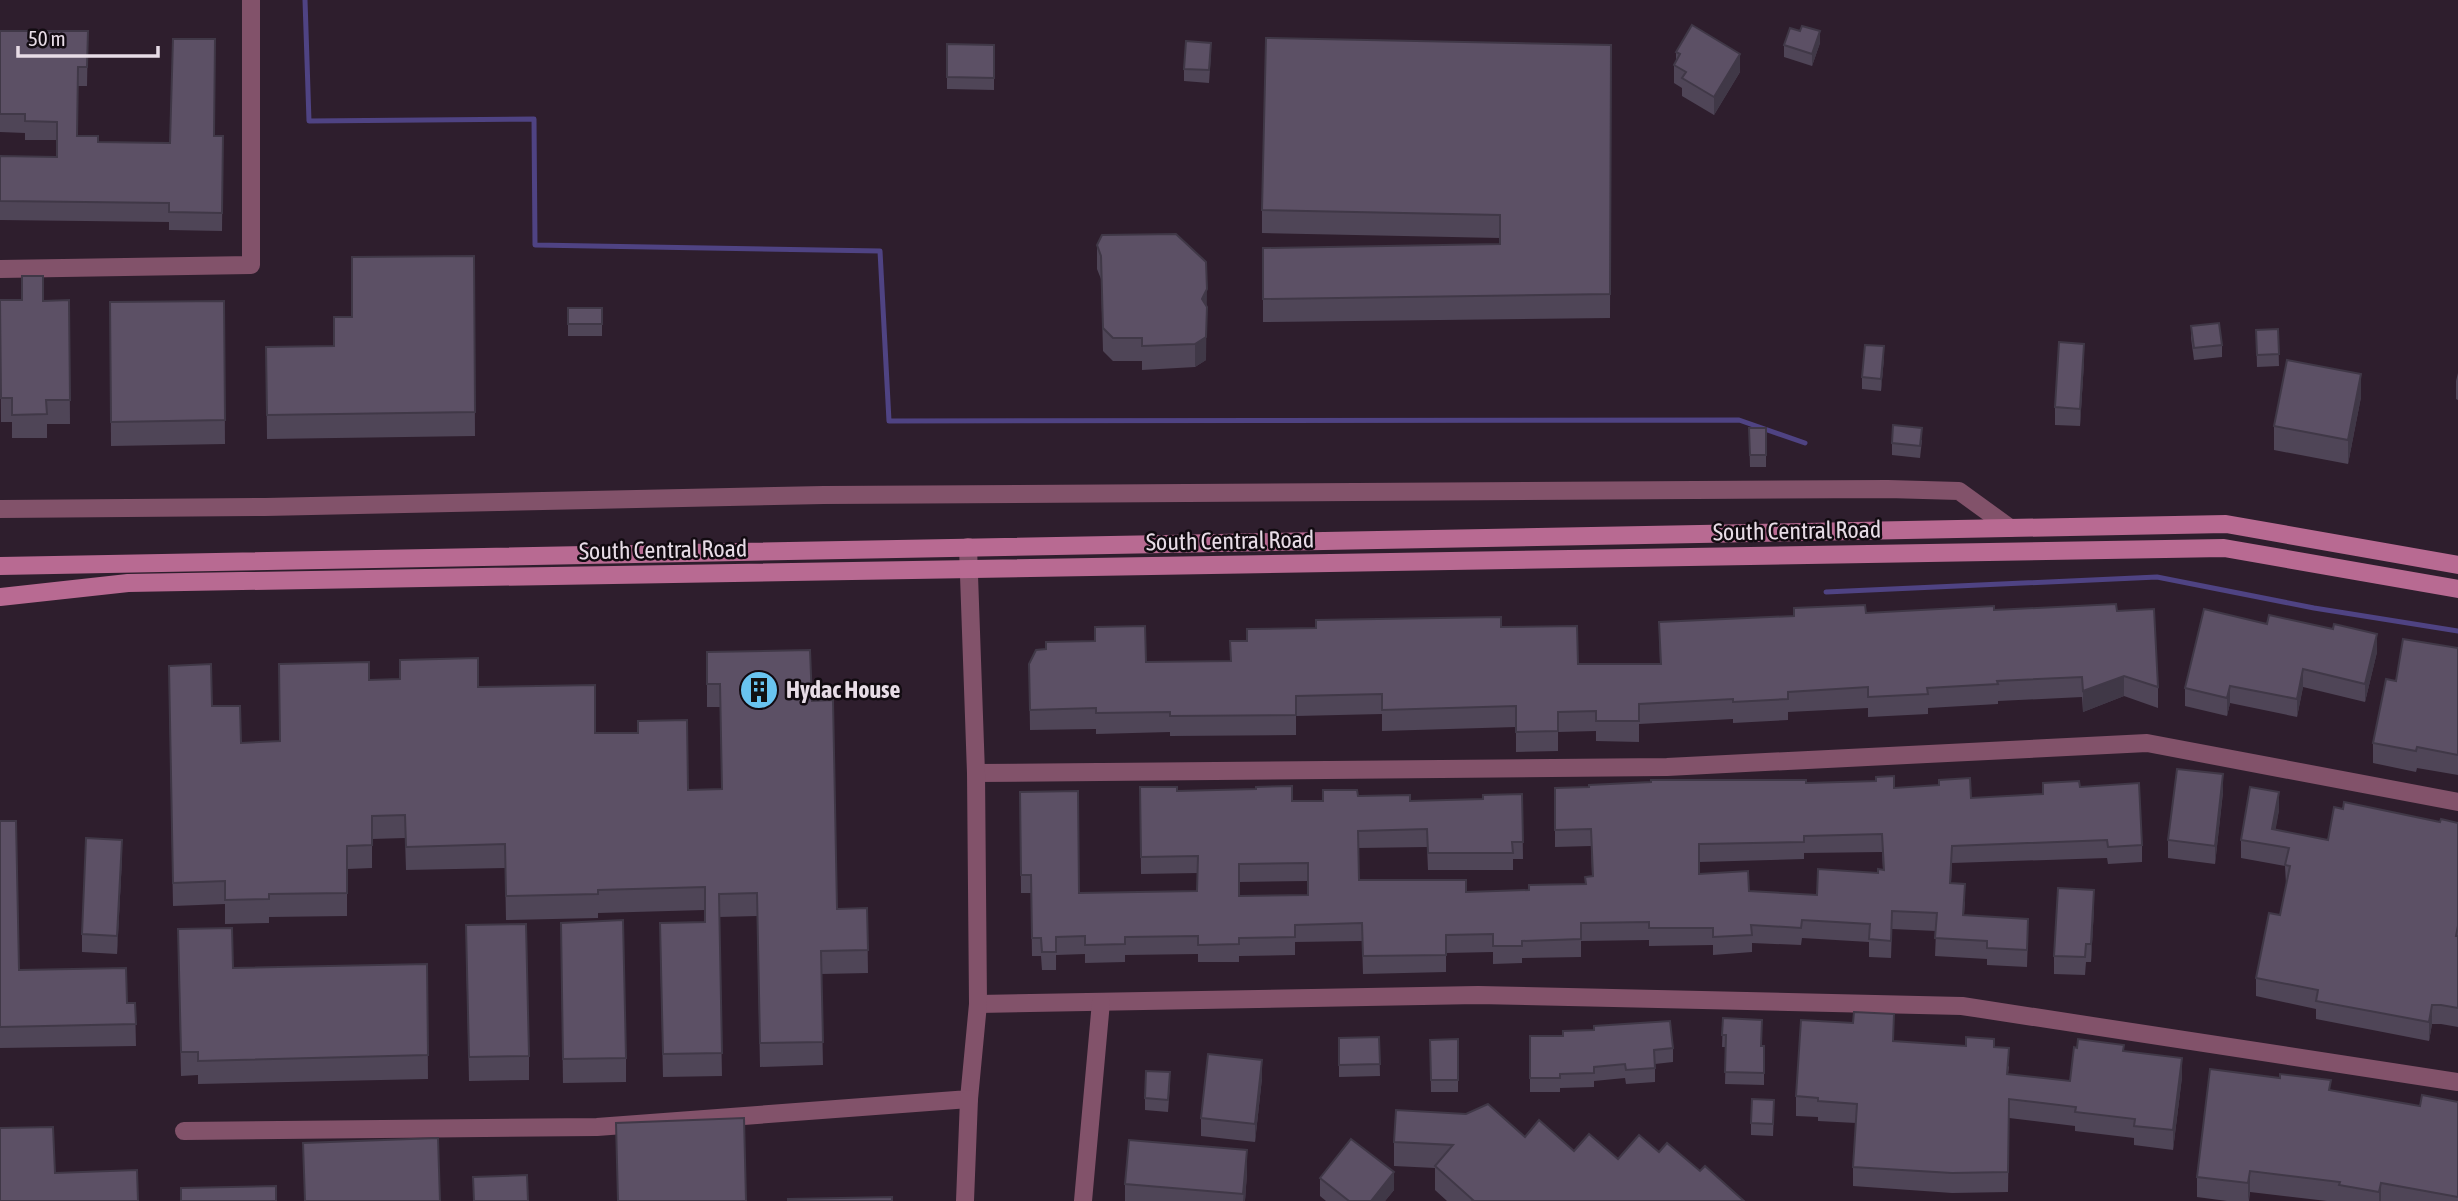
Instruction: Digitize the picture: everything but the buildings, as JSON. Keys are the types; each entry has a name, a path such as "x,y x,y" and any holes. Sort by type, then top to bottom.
{"main road":[{"name":"South Central Road","path":"0,566 2225,524 2458,565"},
{"name":"South Central Road","path":"0,597 128,583 2224,548 2458,589"}],"street":[{"path":"0,269 251,265 251,0"},
{"path":"0,509 265,507 824,495 1888,489 1959,491 2010,528"},
{"path":"965,1201 969,1099 978,1004 976,773 968,547"},
{"path":"976,773 1667,767 2147,743 2458,802"},
{"path":"978,1004 1478,995 1962,1006 2458,1082"},
{"path":"1083,1201 1101,1002"},
{"path":"184,1131 597,1127 969,1099"}],"waterway":[{"path":"305,0 309,121 534,119 535,245 880,251 889,421 1739,420 1805,443"},
{"path":"1826,592 2157,577 2314,608 2458,631"}],"place":[{"name":"Hydac House","path":"759,690"}]}
